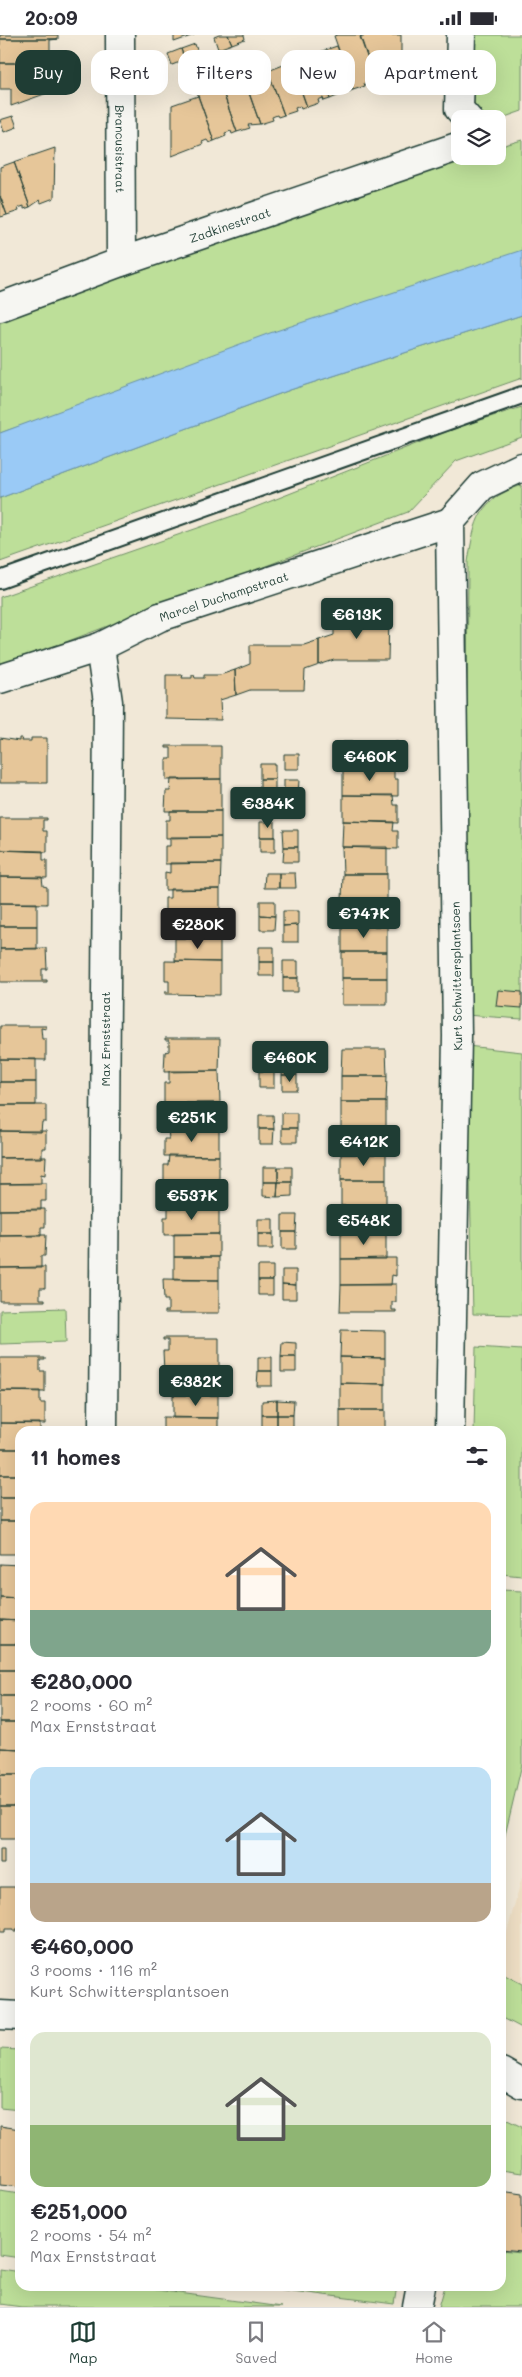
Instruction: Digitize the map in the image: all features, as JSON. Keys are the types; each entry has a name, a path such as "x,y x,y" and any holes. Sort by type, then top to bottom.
{"street":[{"name":"Brancusistraat","path":"120,35 121,262"},
{"path":"460,110 461,35"},
{"name":"Zadkinestraat","path":"0,307 121,262 451,149"},
{"path":"450,522 482,487 522,467"},
{"name":"Marcel Duchampstraat","path":"0,679 100,647 160,617 450,522"},
{"name":"Kurt Schwittersplantsoen","path":"450,522 457,1036 450,1426"},
{"name":"Max Ernststraat","path":"100,647 108,702 103,1426"},
{"path":"0,2015 15,2016"},
{"path":"506,2075 522,2084"},
{"path":"417,2307 420,2291"}],"lane":[{"path":"0,579 522,395"}],"shaded area":[{"path":"522,1877 522,1984 506,1976 506,1936"}],"green space":[{"path":"474,35 522,35 522,111 506,117 506,110 474,110 474,95 496,95 496,50 474,50"},
{"path":"522,140 522,251 0,433 0,318 451,162 451,165 506,165 506,145"},
{"path":"522,315 522,378 0,562 0,498 290,390"},
{"path":"522,407 522,437 456,461 408,512 0,667 0,597 238,514 464,425"},
{"path":"522,485 522,1019 465,1015 468,562 473,534 481,513 496,497"},
{"path":"467,1046 522,1052 522,1315 473,1314"},
{"path":"65,1308 66,1342 0,1344 0,1310"},
{"path":"476,1347 522,1350 522,1576 506,1574 506,1426 474,1426"},
{"path":"506,1590 522,1591 522,1764 506,1831"},
{"path":"506,1976 522,1984 522,2028 506,2020"},
{"path":"0,2049 15,2050 15,2110 0,2108"},
{"path":"506,2119 522,2127 522,2173 506,2171"},
{"path":"0,2191 15,2193 15,2257 0,2255"},
{"path":"506,2251 522,2253 522,2307 439,2307 444,2291 506,2291"},
{"path":"0,2269 15,2271 15,2291 164,2291 281,2307 22,2307 0,2304"},
{"path":"292,2291 396,2291 394,2304"}],"water":[{"path":"522,250 522,315 290,390 0,498 0,433 270,333"}],"building":[{"path":"0,35 58,35 58,39 0,39"},
{"path":"174,35 194,35 174,42"},
{"path":"228,35 232,44 218,49 214,37"},
{"path":"228,35 244,35 245,39 232,44"},
{"path":"360,35 365,50 365,86 355,89 355,50 339,50 334,36"},
{"path":"366,35 401,35 401,50 365,51 360,37"},
{"path":"0,39 58,39 50,40 50,50 15,50 15,63 0,63"},
{"path":"195,44 197,50 181,50"},
{"path":"337,46 338,50 326,50"},
{"path":"178,50 178,63 172,65 168,54"},
{"path":"0,63 15,63 15,95 42,95 11,106 11,89 0,89"},
{"path":"281,66 281,95 303,95 307,107 301,109 300,106 295,108 296,111 284,115 271,79 271,70"},
{"path":"271,79 284,115 278,117 277,115 272,117 273,120 260,124 250,95 271,95"},
{"path":"198,95 224,95 237,132 232,134 231,131 225,133 226,136 214,141"},
{"path":"224,95 250,95 260,124 248,125 250,128 237,132"},
{"path":"303,95 329,95 330,99 324,101 323,98 318,100 319,103 307,107"},
{"path":"329,95 340,95 330,99"},
{"path":"198,96 214,141 209,143 207,140 202,142 203,144 172,156 172,105"},
{"path":"13,116 17,127 4,132 0,120"},
{"path":"55,148 54,198 41,203 40,200 30,207 14,162"},
{"path":"14,162 30,207 18,208 19,211 7,215 0,196 0,167"},
{"path":"0,196 7,215 1,217 0,215"},
{"path":"334,615 351,615 351,618 361,618 360,615 362,618 372,618 372,615 389,615 388,660 334,660 319,665 319,640 334,635"},
{"path":"319,640 319,665 305,670 304,690 250,690 236,695 235,670 250,664 250,645 304,645"},
{"path":"235,670 236,695 220,700 221,720 166,719 166,675 183,675 182,678 192,678 192,675 194,675 195,678 204,678 204,675 220,675"},
{"path":"0,738 19,741 19,738 22,738 21,741 31,741 31,738 47,738 47,783 0,783"},
{"path":"343,742 398,742 398,744 394,744 394,753 398,753 398,770 343,769"},
{"path":"166,746 221,746 221,779 166,780 166,759 171,759 171,748 166,748"},
{"path":"284,754 299,754 299,769 284,769"},
{"path":"260,764 275,764 275,779 260,779"},
{"path":"343,769 394,769 394,779 398,779 398,796 343,795"},
{"path":"171,779 221,779 221,811 165,811 166,791 170,791"},
{"path":"260,779 275,779 275,794 260,794"},
{"path":"284,780 299,780 298,795 284,795"},
{"path":"284,795 298,795 298,812 284,811"},
{"path":"343,795 393,795 394,805 398,805 398,823 343,821"},
{"path":"170,811 221,811 221,837 166,838 166,820 170,820"},
{"path":"0,818 47,818 47,820 43,820 43,831 47,831 47,852 0,850"},
{"path":"343,821 394,822 393,831 398,831 398,849 342,847"},
{"path":"260,822 275,822 275,837 260,837"},
{"path":"283,830 298,830 298,847 284,847"},
{"path":"170,837 221,837 221,863 165,864 165,846 170,846"},
{"path":"260,837 275,837 275,852 260,852"},
{"path":"284,847 298,847 298,862 283,862"},
{"path":"342,847 387,847 387,874 343,874"},
{"path":"0,850 43,851 43,860 47,860 47,878 0,877"},
{"path":"170,863 221,863 220,889 165,890 165,872 170,873"},
{"path":"265,873 279,873 279,888 264,888"},
{"path":"279,873 295,873 296,888 279,888"},
{"path":"343,874 387,874 387,900 342,900"},
{"path":"0,877 42,877 43,886 47,887 47,904 0,903"},
{"path":"170,889 220,889 220,915 165,916 165,898 170,898"},
{"path":"342,900 387,900 387,926 342,926"},
{"path":"260,901 275,901 275,916 260,915"},
{"path":"0,903 37,903 37,926 0,926"},
{"path":"283,911 298,911 298,925 283,926"},
{"path":"175,915 220,915 220,938 175,938"},
{"path":"260,915 275,916 274,930 260,930"},
{"path":"298,925 298,942 283,942 283,926"},
{"path":"0,926 37,926 37,949 0,949"},
{"path":"342,926 387,926 387,952 342,952"},
{"path":"175,938 220,938 220,962 175,961"},
{"path":"259,947 274,947 274,962 259,962"},
{"path":"46,948 47,969 42,969 42,980 47,980 47,982 0,982 0,949"},
{"path":"342,952 387,952 387,978 342,978"},
{"path":"165,961 220,962 220,995 165,994 165,992 169,992 169,981 165,981"},
{"path":"283,961 298,961 298,978 283,978"},
{"path":"259,962 274,962 274,976 259,976"},
{"path":"283,978 298,978 298,992 283,992"},
{"path":"342,978 387,978 387,1005 342,1005"},
{"path":"498,990 522,992 522,1008 496,1006"},
{"path":"0,1026 46,1026 46,1029 41,1028 42,1039 46,1039 46,1060 0,1059"},
{"path":"165,1038 220,1038 219,1071 164,1072 165,1052 169,1051 169,1040 165,1040"},
{"path":"342,1049 386,1049 387,1076 341,1076"},
{"path":"259,1057 274,1057 274,1071 259,1071"},
{"path":"0,1059 36,1059 36,1082 0,1082"},
{"path":"283,1061 297,1061 297,1075 282,1075"},
{"path":"169,1071 219,1071 220,1103 164,1104 164,1083 169,1083"},
{"path":"259,1071 274,1071 274,1088 259,1088"},
{"path":"282,1075 297,1075 297,1090 282,1090"},
{"path":"341,1076 387,1076 386,1102 341,1102"},
{"path":"0,1082 36,1082 36,1105 0,1105"},
{"path":"341,1102 386,1102 386,1128 341,1128"},
{"path":"169,1103 220,1103 219,1129 164,1130 165,1113 169,1113"},
{"path":"0,1105 46,1105 46,1122 42,1122 41,1132 0,1131"},
{"path":"282,1113 297,1113 297,1128 282,1128"},
{"path":"259,1115 273,1115 274,1129 259,1129"},
{"path":"282,1128 297,1128 297,1142 282,1142"},
{"path":"341,1128 386,1128 386,1154 341,1154"},
{"path":"168,1129 219,1129 219,1156 164,1156 164,1139 169,1139"},
{"path":"259,1129 274,1129 273,1144 259,1144"},
{"path":"0,1131 46,1131 46,1148 42,1148 42,1158 0,1158"},
{"path":"341,1154 386,1154 386,1180 341,1180"},
{"path":"169,1155 219,1156 219,1182 164,1182 164,1165 168,1165"},
{"path":"46,1157 45,1175 41,1174 41,1184 0,1184 0,1158"},
{"path":"263,1167 278,1167 278,1182 263,1182"},
{"path":"278,1167 292,1167 292,1182 278,1182"},
{"path":"341,1180 386,1180 386,1207 341,1206"},
{"path":"168,1181 219,1182 219,1208 164,1208 164,1191 168,1191"},
{"path":"263,1182 278,1182 277,1197 263,1196"},
{"path":"278,1182 292,1182 292,1196 277,1197"},
{"path":"46,1183 46,1201 41,1201 41,1210 0,1210 0,1184"},
{"path":"341,1206 386,1207 386,1233 341,1233"},
{"path":"168,1207 219,1208 219,1234 164,1235 164,1217 168,1217"},
{"path":"45,1209 45,1227 41,1227 41,1236 0,1236 0,1210"},
{"path":"282,1215 297,1215 296,1232 282,1232"},
{"path":"258,1219 273,1219 273,1234 258,1234"},
{"path":"282,1232 296,1232 296,1249 282,1249"},
{"path":"341,1233 386,1233 386,1259 341,1259"},
{"path":"174,1234 219,1234 219,1257 174,1257"},
{"path":"258,1234 273,1234 273,1249 258,1249"},
{"path":"46,1235 45,1256 41,1256 41,1268 0,1268 0,1236"},
{"path":"174,1257 219,1257 219,1280 174,1280"},
{"path":"396,1258 396,1276 392,1275 391,1285 341,1285 341,1259"},
{"path":"258,1266 273,1266 273,1280 258,1280"},
{"path":"45,1267 45,1288 40,1288 40,1299 45,1299 45,1301 0,1301 0,1268"},
{"path":"282,1270 296,1270 296,1285 282,1284"},
{"path":"163,1279 219,1280 219,1313 164,1313 164,1311 168,1311 168,1300 164,1300"},
{"path":"258,1280 273,1280 273,1295 258,1295"},
{"path":"282,1284 296,1285 296,1299 282,1299"},
{"path":"396,1284 396,1302 392,1302 392,1310 396,1310 396,1312 340,1312 341,1285"},
{"path":"341,1330 385,1331 385,1358 340,1357"},
{"path":"163,1338 219,1338 219,1371 164,1372 163,1351 168,1351 168,1340 163,1340"},
{"path":"282,1342 296,1343 296,1357 281,1357"},
{"path":"258,1357 272,1357 272,1371 258,1371"},
{"path":"281,1357 296,1357 296,1372 281,1372"},
{"path":"340,1357 385,1358 385,1384 340,1383"},
{"path":"0,1358 45,1358 45,1360 40,1360 40,1371 45,1371 45,1392 0,1391"},
{"path":"173,1371 219,1371 218,1395 173,1395"},
{"path":"258,1371 272,1371 272,1386 257,1386"},
{"path":"340,1383 385,1384 385,1410 340,1410"},
{"path":"0,1391 40,1391 40,1403 45,1403 45,1424 0,1423"},
{"path":"173,1395 218,1395 218,1418 173,1418"},
{"path":"277,1400 277,1415 262,1415 262,1401"},
{"path":"277,1400 294,1401 293,1415 277,1415"},
{"path":"340,1410 385,1410 385,1426 340,1426"},
{"path":"262,1415 277,1415 277,1426 262,1426"},
{"path":"277,1415 293,1415 293,1426 277,1426"},
{"path":"163,1417 218,1418 218,1426 163,1426"},
{"path":"0,1423 40,1423 40,1426 15,1426 15,1449 0,1449"},
{"path":"0,1449 15,1449 15,1475 0,1475"},
{"path":"0,1475 15,1475 15,1498 0,1498"},
{"path":"0,1498 15,1498 15,1521 0,1521"},
{"path":"0,1521 15,1521 15,1554 0,1554"},
{"path":"0,1564 15,1565 15,1598 0,1597"},
{"path":"0,1597 15,1598 15,1621 0,1620"},
{"path":"0,1620 15,1621 15,1644 0,1644"},
{"path":"0,1644 15,1644 15,1670 0,1670"},
{"path":"0,1670 15,1670 15,1696 0,1696"},
{"path":"0,1696 15,1696 15,1722 0,1722"},
{"path":"0,1722 15,1722 15,1749 0,1748"},
{"path":"0,1748 15,1749 15,1775 0,1775"},
{"path":"0,1775 15,1775 15,1806 0,1806"},
{"path":"0,1806 15,1806 15,1839 0,1839"},
{"path":"0,1849 4,1849 4,1864 0,1864"},
{"path":"0,1887 15,1887 15,1932 14,1929 5,1929 5,1932 0,1932"},
{"path":"0,2126 15,2128 15,2186 0,2185"},
{"path":"506,2192 522,2194 522,2252 506,2250"}]}
